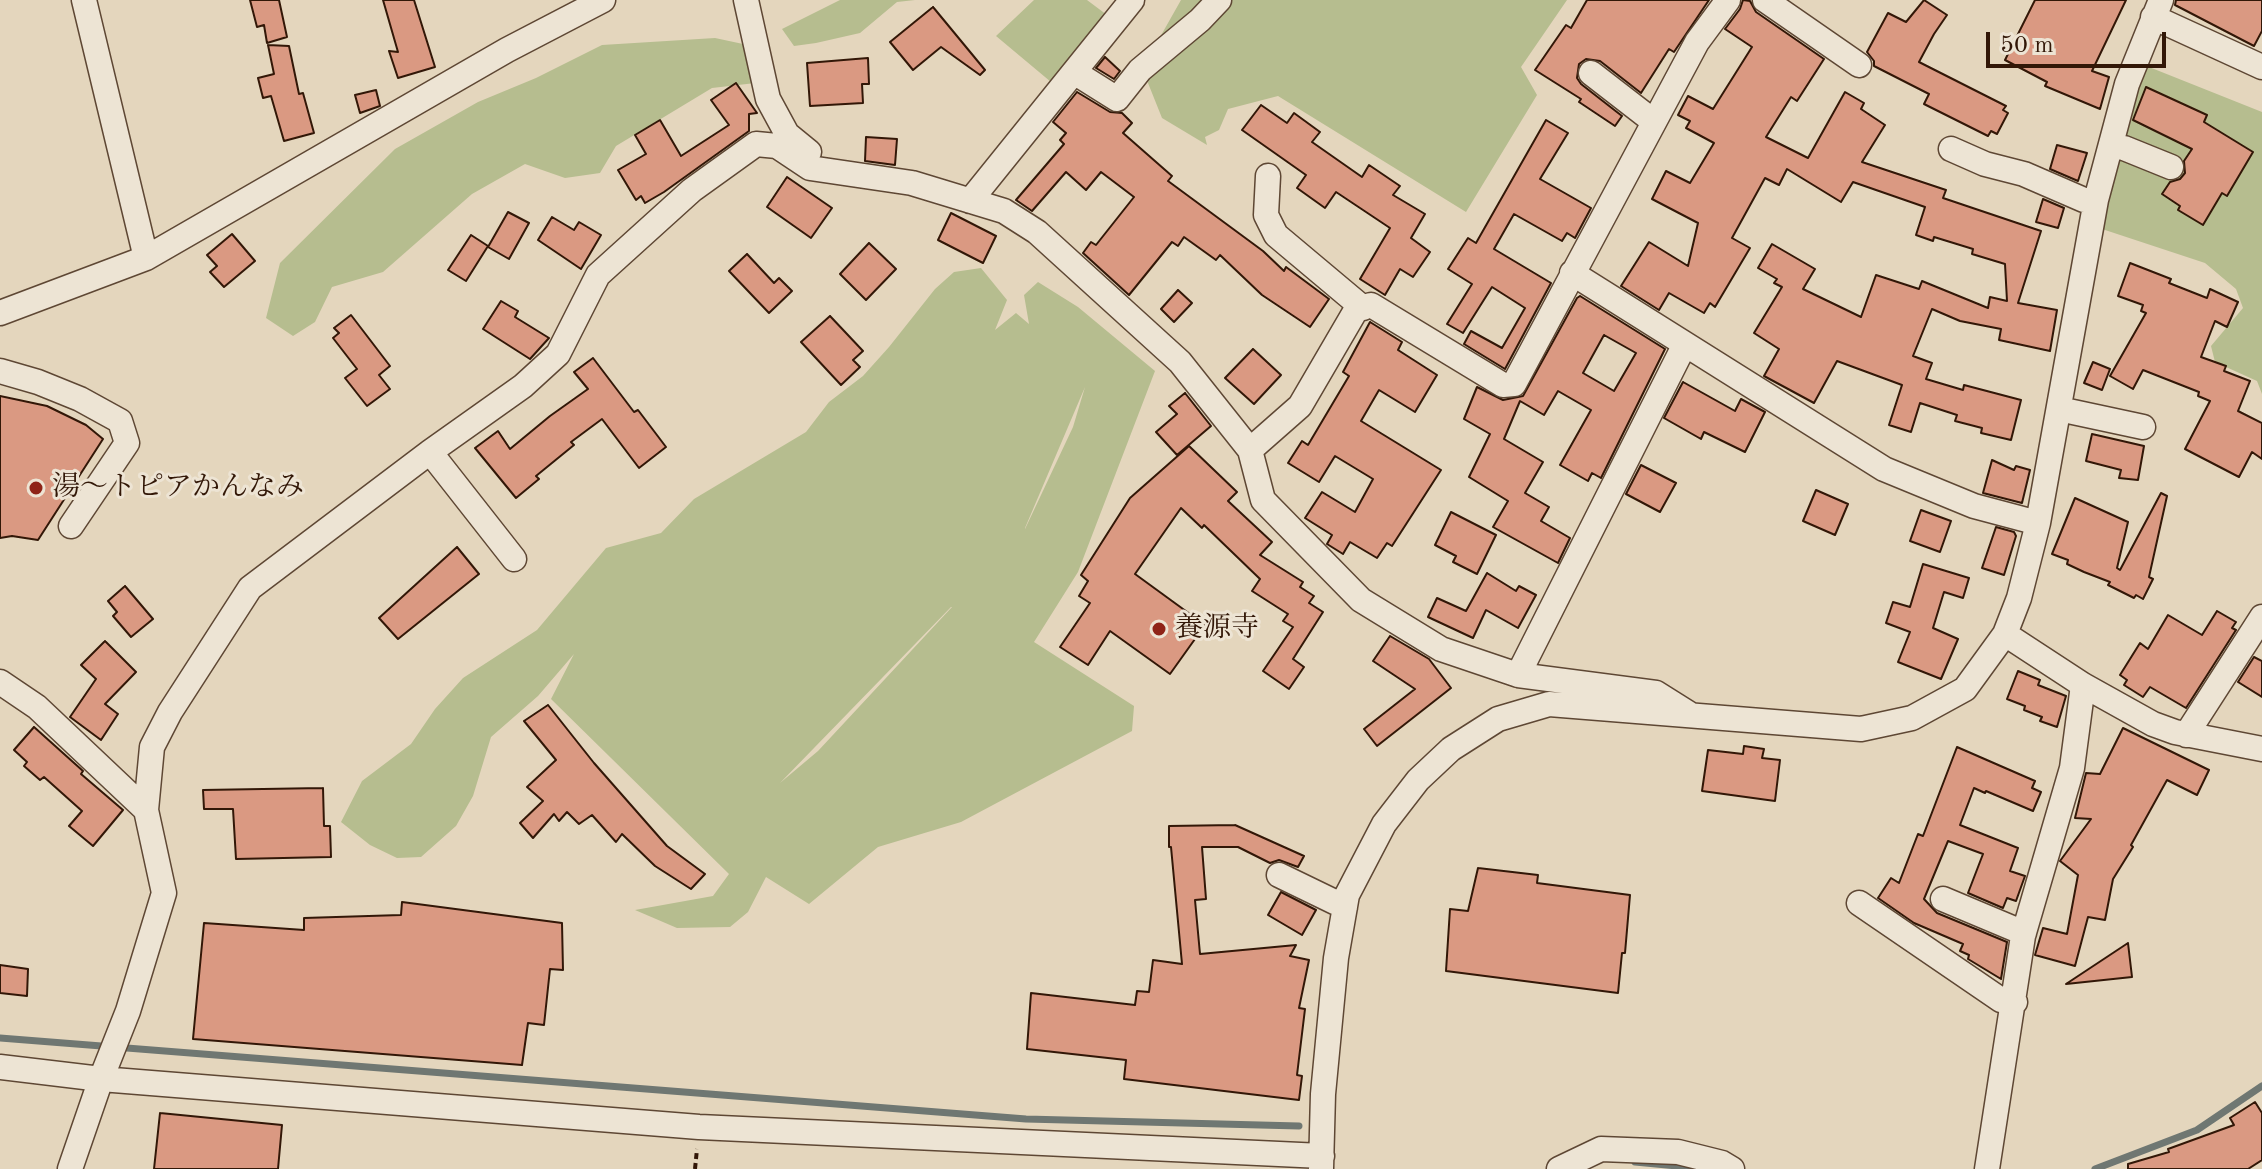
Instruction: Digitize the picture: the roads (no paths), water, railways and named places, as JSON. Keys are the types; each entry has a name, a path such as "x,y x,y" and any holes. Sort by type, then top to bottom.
{"street":[{"path":"84,0 146,258"},
{"path":"0,313 146,258 507,50 603,0"},
{"path":"746,0 768,99 787,134 808,151 823,169"},
{"path":"970,201 1132,0"},
{"path":"1074,72 1117,99 1140,70 1219,0"},
{"path":"1250,450 1300,406 1356,310 1371,305 1503,385 1514,384 1697,42 1728,0"},
{"path":"1765,0 1859,65"},
{"path":"0,1067 105,1069 699,1127 1322,1162 1323,1094 1336,958 1347,895 1384,824 1418,780 1451,749 1498,719 1549,704 1861,729 1912,718 1965,689 2005,634 2019,598 2038,523 2096,200 2127,84 2157,9 2262,67"},
{"path":"1591,73 1653,121"},
{"path":"70,1169 128,1011 164,893 146,810 152,747 170,712 250,588 523,386 558,354 598,275 692,190 756,144 777,146 810,168 912,183 1004,211 1037,232 1180,362 1250,450 1263,500 1361,600 1441,649 1518,675 1656,693 1691,715"},
{"path":"2111,146 2124,148 2171,167"},
{"path":"1951,149 1985,164 2024,174 2084,200 2096,200"},
{"path":"1268,176 1266,215 1276,235 1363,308"},
{"path":"1572,273 1884,469 1974,506 2038,523"},
{"path":"1518,675 1685,344"},
{"path":"0,371 66,394 120,421 127,443 71,526"},
{"path":"2059,409 2143,427"},
{"path":"430,452 514,559"},
{"path":"2186,735 2262,617"},
{"path":"2005,634 2083,685 2153,724 2186,735 2262,749"},
{"path":"0,682 37,707 146,810"},
{"path":"1987,1169 2024,933 2072,768 2083,685"},
{"path":"1279,875 1345,907"},
{"path":"1943,899 2024,933"},
{"path":"1859,903 2001,1000 2015,1002"},
{"path":"1559,1169 1601,1149 1678,1152 1722,1163 1732,1169"}],"waterway":[{"path":"0,1038 1026,1119 1299,1126"},
{"path":"2095,1169 2197,1130 2262,1086"},
{"path":"1635,1162 1698,1168"}],"place":[{"name":"湯～トピアかんなみ","path":"36,488"},
{"name":"養源寺","path":"1159,629"}]}
